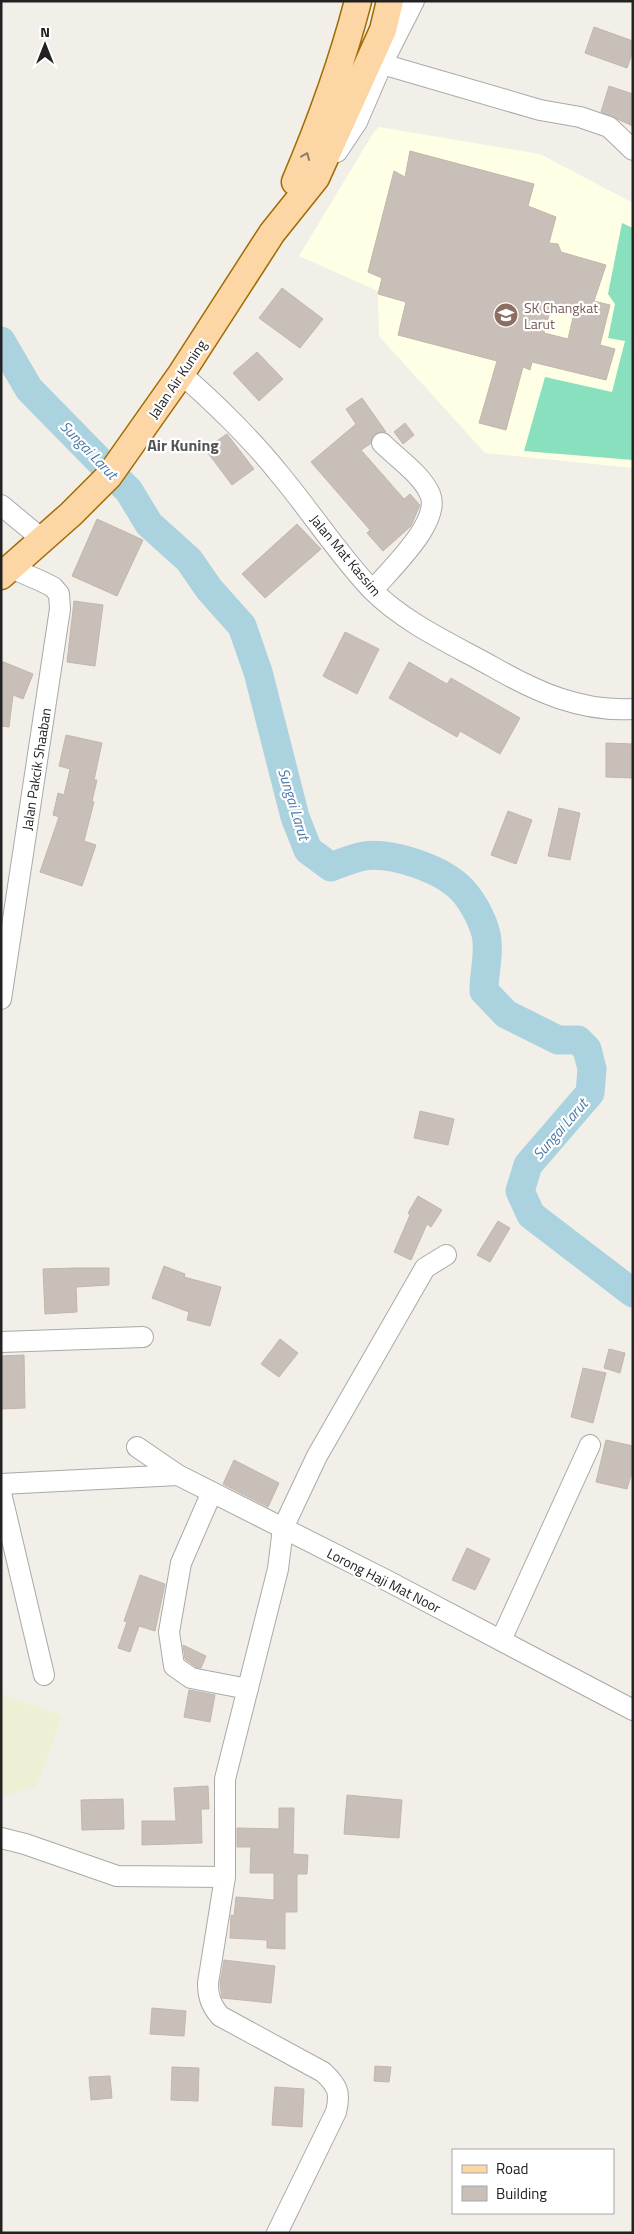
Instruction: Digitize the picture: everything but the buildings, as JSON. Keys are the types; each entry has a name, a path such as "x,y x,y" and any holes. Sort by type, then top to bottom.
{"main road":[{"path":"336,75 343,19 340,1"},
{"name":"Jalan Air Kuning","path":"272,233 317,130 358,1"},
{"name":"Jalan Air Kuning","path":"6,572 71,514 109,476 181,374 272,233 316,178 383,30 390,1"}],"street":[{"path":"316,178 346,141 414,1"},
{"path":"382,64 540,110 580,117 609,127 632,149"},
{"name":"Jalan Mat Kassim","path":"181,374 277,470 336,547 373,590 408,620 523,684 558,699 615,710 633,708"},
{"path":"373,590 426,527 433,503 421,481 382,443"},
{"path":"1,505 42,539"},
{"name":"Jalan Pakcik Shaaban","path":"1,999 60,609 59,594 53,588 6,572"},
{"path":"277,2233 336,2112 339,2099 335,2083 323,2072 220,2016 212,2007 208,1995 208,1983 225,1878 225,1780 278,1569 283,1528 317,1456 425,1268 446,1255"},
{"path":"1,1342 143,1337"},
{"path":"501,1640 590,1445"},
{"name":"Lorong Haji Mat Noor","path":"137,1447 178,1475 501,1640 633,1710"},
{"path":"1,1484 178,1475"},
{"path":"212,1492 182,1563 169,1632 174,1666 192,1678 248,1688"},
{"path":"1,1493 44,1675"},
{"path":"1,1838 117,1876 225,1878"}],"shaded area":[{"name":"SK Changkat Larut","path":"379,127 540,154 633,203 633,468 485,453 379,336 378,291 299,256 374,132"},
{"path":"1,1694 62,1715 37,1786 1,1797"}],"green space":[{"path":"622,223 633,228 633,460 524,451 545,377 612,392 625,341 608,338 615,304 608,294"}],"waterway":[{"name":"Sungai Larut","path":"1,341 29,389 129,491 149,524 189,560 209,589 242,626 258,672 295,817 308,850 331,867 364,856 387,856 412,862 448,878 457,885 475,908 486,934 484,991 506,1014 558,1040 578,1040 587,1049 592,1069 590,1093 528,1165 520,1191 531,1215 633,1293"}],"place":[{"name":"SK Changkat Larut","path":"506,315"}],"district":[{"name":"Air Kuning","path":"183,445"}]}
